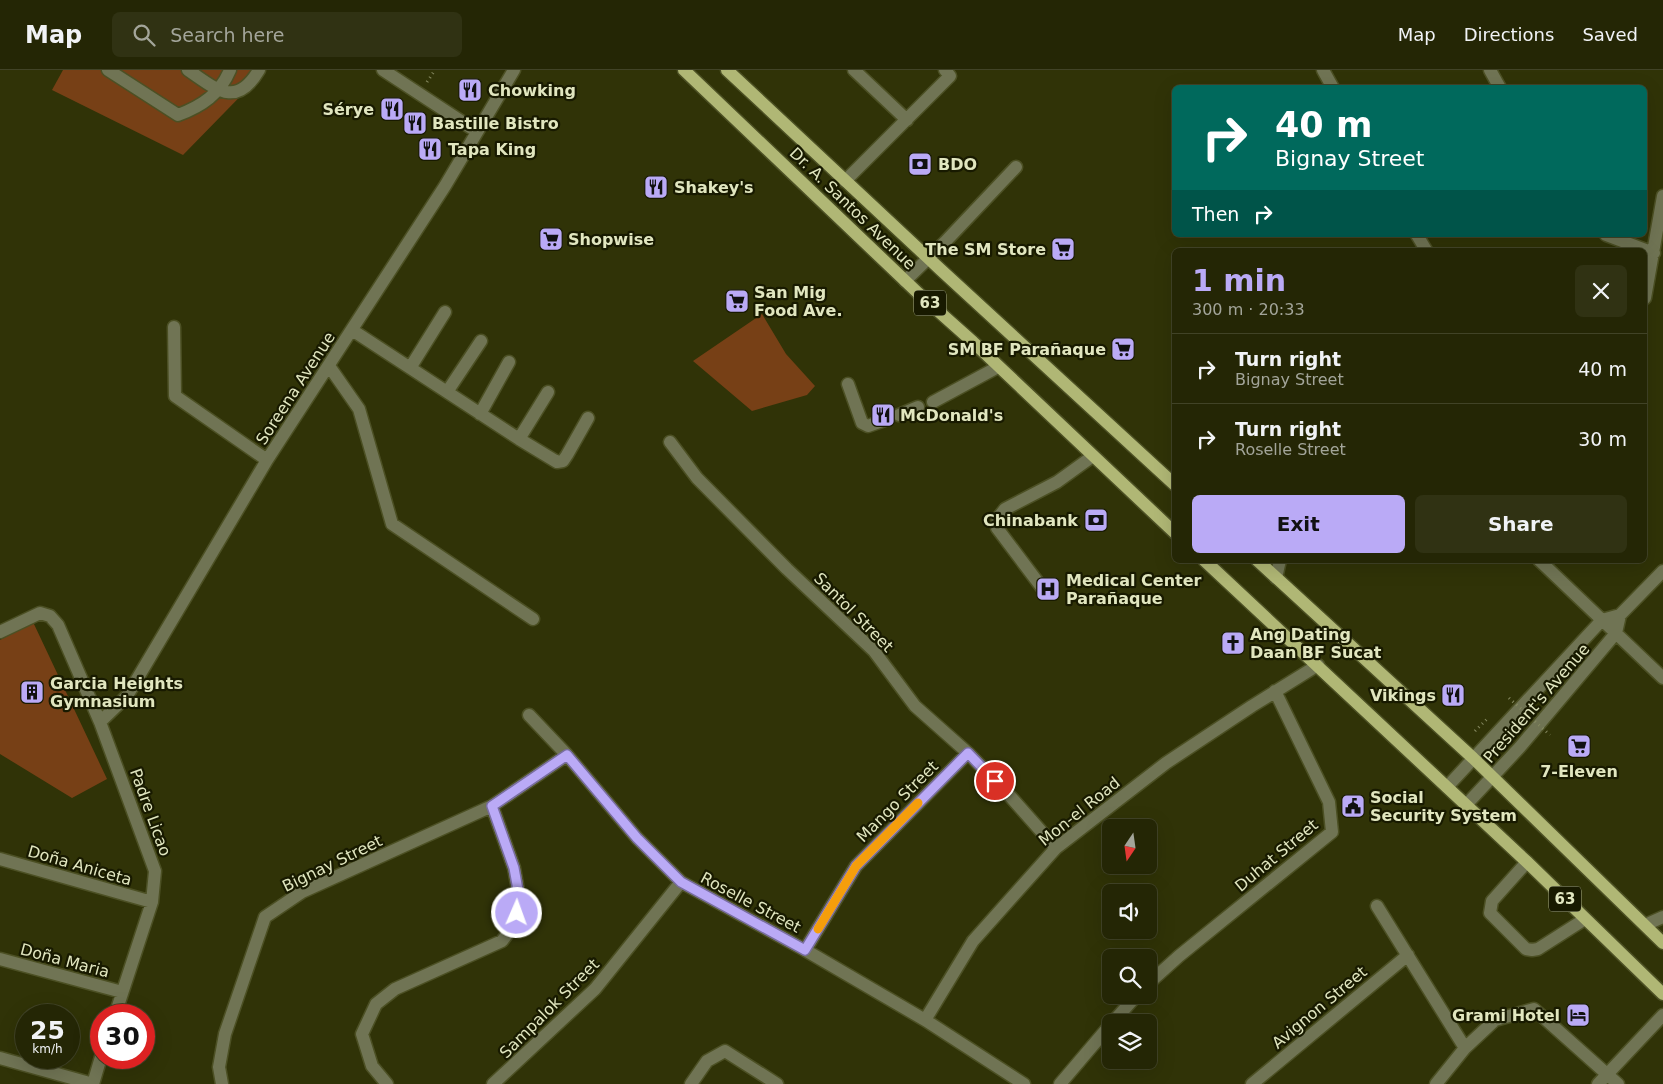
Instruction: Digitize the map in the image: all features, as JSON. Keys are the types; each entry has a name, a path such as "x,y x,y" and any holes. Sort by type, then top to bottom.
{"main road":[{"name":"Dr. A. Santos Avenue","path":"684,70 906,281 1172,529"},
{"name":"Dr. A. Santos Avenue","path":"727,70 1172,482"},
{"name":"63","path":"1207,563 1527,862 1663,994"},
{"name":"63","path":"1260,563 1472,758 1663,943"}],"street":[{"path":"108,70 178,115 197,108 218,90 230,70"},
{"path":"188,70 218,90 235,93 246,88 259,70"},
{"path":"384,70 476,131"},
{"name":"Soreena Avenue","path":"100,722 127,696 267,460 445,186 514,70"},
{"path":"854,70 907,120"},
{"path":"845,181 950,76 945,70"},
{"path":"1323,70 1331,85"},
{"path":"1490,70 1498,85"},
{"path":"906,281 1016,167"},
{"path":"1647,288 1663,196"},
{"path":"1418,237 1425,248"},
{"path":"1611,237 1641,248"},
{"path":"1647,250 1654,253"},
{"path":"410,368 445,312"},
{"path":"174,327 175,396 267,460"},
{"path":"352,330 556,462 562,461 588,418"},
{"path":"447,392 481,341"},
{"path":"480,414 509,362"},
{"path":"329,366 359,409 392,524 533,619"},
{"path":"933,402 998,367"},
{"path":"848,384 862,423 868,426 884,420"},
{"path":"519,439 548,392"},
{"path":"899,414 918,407"},
{"name":"Santol Street","path":"670,442 697,478 787,569 874,651 915,706 968,753 1009,794 1056,848"},
{"path":"1046,594 996,528 998,518 1005,509 1057,482 1093,456"},
{"path":"1276,578 1279,563"},
{"path":"1542,563 1663,678"},
{"path":"1602,620 1620,615 1663,571"},
{"name":"Padre Licao","path":"0,632 40,613 50,616 58,626 100,722 155,871 152,902 118,1004"},
{"name":"President's Avenue","path":"1466,806 1493,778 1616,633 1620,615"},
{"name":"President's Avenue","path":"1447,787 1602,620"},
{"name":"Mon-el Road","path":"926,1020 973,941 1056,848 1166,763 1318,665"},
{"name":"Duhat Street","path":"1157,976 1332,832 1329,802 1275,691"},
{"name":"Roselle Street","path":"529,715 567,755 637,838 681,882 805,950 926,1020 1024,1084"},
{"name":"Mango Street","path":"805,950 856,866 968,753"},
{"name":"Bignay Street","path":"222,1084 219,1067 225,1034 265,917 302,892 492,806 567,755"},
{"path":"387,1084 372,1066 362,1034 376,1004 395,989 502,941 514,925 520,901 514,868 492,806"},
{"name":"Doña Aniceta","path":"0,859 152,902"},
{"path":"1527,862 1492,901 1490,913 1526,949 1532,950 1538,949 1584,919"},
{"name":"Sampalok Street","path":"493,1084 595,990 681,882"},
{"path":"1377,906 1465,1048"},
{"path":"1645,926 1663,917"},
{"name":"Avignon Street","path":"1252,1084 1408,955"},
{"name":"Doña Maria","path":"0,959 122,992"},
{"path":"1121,1014 1129,1004"},
{"path":"1436,1084 1465,1048 1495,1020 1534,1009 1618,1084"},
{"path":"1598,1084 1663,1015"},
{"path":"1060,1084 1102,1036"},
{"path":"691,1084 707,1061 725,1051 777,1084"},
{"path":"0,1058 93,1084 97,1069"}],"path":[{"path":"1509,698 1550,735"},
{"path":"1475,731 1488,718"}],"shaded area":[{"path":"63,70 266,70 183,155 52,90"},
{"path":"762,314 786,354 815,386 807,395 752,411 693,361"},
{"path":"33,622 107,779 72,798 0,754 0,640"}],"slow traffic":[{"path":"818,929 856,866 918,803"}],"place":[{"name":"Chowking","path":"470,90"},
{"name":"Sérye","path":"392,109"},
{"name":"Bastille Bistro","path":"415,123"},
{"name":"Tapa King","path":"430,149"},
{"name":"BDO","path":"920,164"},
{"name":"Shakey's","path":"656,187"},
{"name":"Shopwise","path":"551,239"},
{"name":"The SM Store","path":"1063,249"},
{"name":"San Mig Food Ave.","path":"737,301"},
{"name":"SM BF Parañaque","path":"1123,349"},
{"name":"McDonald's","path":"883,415"},
{"name":"Chinabank","path":"1096,520"},
{"name":"Medical Center Parañaque","path":"1048,589"},
{"name":"Ang Dating Daan BF Sucat","path":"1233,643"},
{"name":"Garcia Heights Gymnasium","path":"32,692"},
{"name":"Vikings","path":"1453,695"},
{"name":"7-Eleven","path":"1579,746"},
{"name":"Social Security System","path":"1353,806"},
{"name":"Grami Hotel","path":"1578,1015"}],"route":[{"path":"517,913 520,901 514,868 492,806 567,755 637,838 681,882 805,950 856,866 968,753 995,781"}]}
